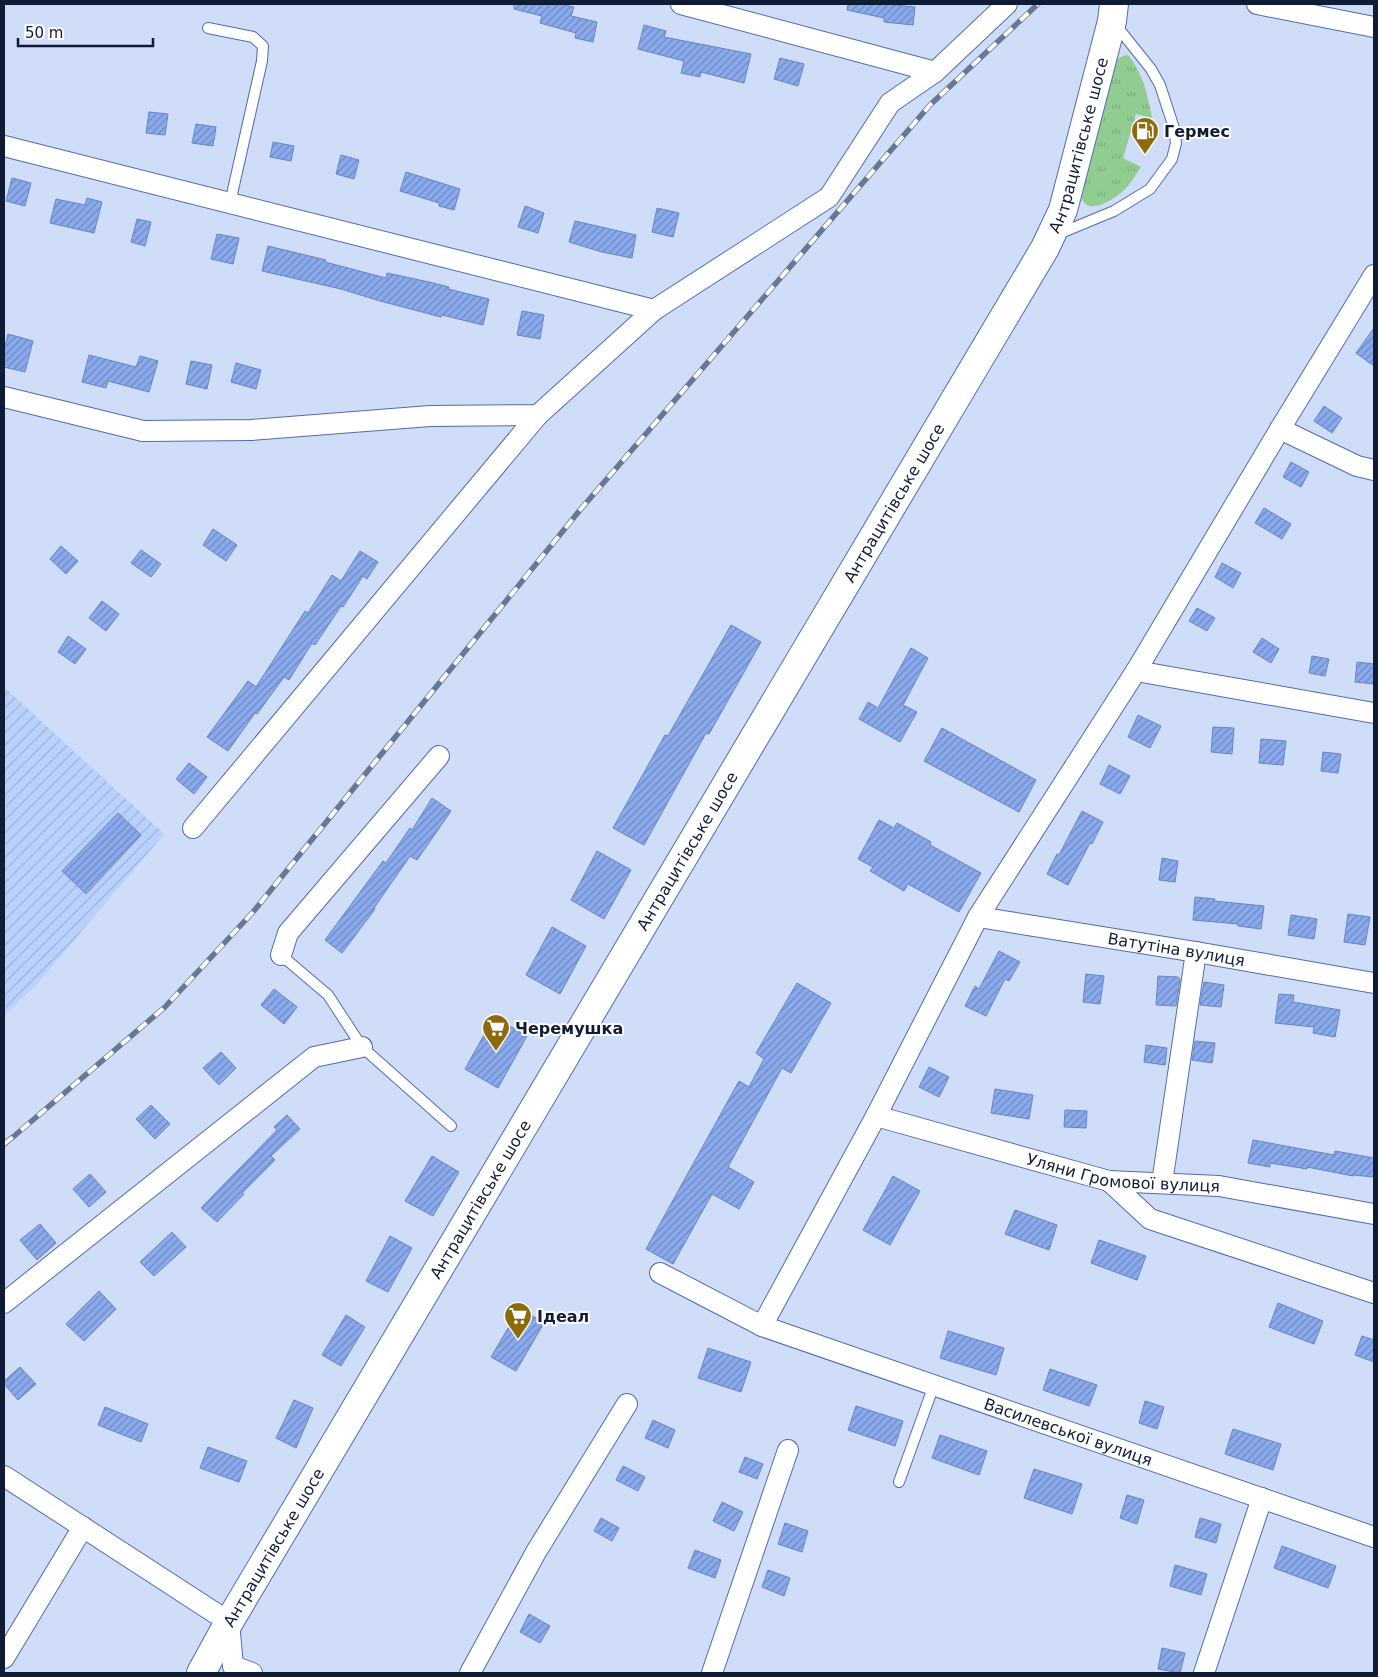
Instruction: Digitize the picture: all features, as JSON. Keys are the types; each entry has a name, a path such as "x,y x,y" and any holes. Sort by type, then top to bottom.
{"main road":[{"name":"Антрацитівське шосе","path":"201,1673 229,1622 1050,237 1063,210 1113,12"}],"street":[{"path":"681,4 935,72"},
{"path":"194,828 538,415 654,310 829,197 890,102 935,72 1007,4"},
{"path":"1258,4 1374,27"},
{"path":"4,146 654,310"},
{"path":"762,1326 876,1116 978,917 1136,671 1374,275"},
{"path":"4,397 143,431 251,430 430,416 538,415"},
{"path":"1280,429 1357,466 1374,470"},
{"path":"1136,671 1374,713"},
{"path":"281,955 288,933 439,756"},
{"name":"Ватутіна вулиця","path":"978,917 1374,983"},
{"path":"1162,1184 1196,952"},
{"path":"4,1303 314,1057 362,1047"},
{"name":"Уляни Громової вулиця","path":"876,1116 1109,1181 1219,1186 1374,1214"},
{"path":"1109,1181 1150,1219 1374,1293"},
{"name":"Василевської вулиця","path":"660,1273 762,1326 1374,1537"},
{"path":"470,1673 536,1552 627,1404"},
{"path":"712,1673 788,1450"},
{"path":"4,1476 229,1622 232,1666 252,1673"},
{"path":"1204,1673 1262,1498"},
{"path":"4,1658 83,1527"}],"lane":[{"path":"1050,237 1114,212 1150,189 1172,159 1176,143 1174,128 1160,85 1113,12"},
{"path":"208,28 253,37 262,46 262,61 230,203"},
{"path":"281,955 328,995 362,1047 451,1126"},
{"path":"898,1482 934,1385"}],"shaded area":[{"path":"4,687 164,834 37,984 4,1016"}],"green space":[{"path":"1128,55 1138,69 1147,93 1152,118 1136,114 1123,158 1141,167 1129,185 1116,196 1105,203 1089,206 1084,202 1079,192 1116,60"}],"building":[{"path":"514,4 561,4 574,7 571,16 597,22 593,42 575,38 576,33 540,23 542,16 514,9"},
{"path":"848,4 885,4 915,7 913,25 884,22 884,18 847,10"},
{"path":"644,25 666,31 664,37 751,54 744,83 701,72 700,77 681,73 684,61 638,49"},
{"path":"780,58 804,64 798,86 774,79"},
{"path":"149,112 168,114 165,135 146,133"},
{"path":"196,124 216,127 213,146 192,143"},
{"path":"273,142 294,146 291,161 270,157"},
{"path":"341,155 359,160 354,179 336,174"},
{"path":"406,172 460,189 454,210 439,206 439,203 400,191"},
{"path":"12,178 31,183 25,206 6,201"},
{"path":"87,198 102,202 94,233 50,223 56,199 85,205"},
{"path":"525,206 544,213 538,233 518,227"},
{"path":"657,208 679,213 673,237 652,232"},
{"path":"137,219 151,222 145,246 131,242"},
{"path":"575,221 636,235 632,258 602,252 569,242"},
{"path":"217,234 239,238 233,264 211,259"},
{"path":"268,246 326,260 325,262 386,278 387,273 449,287 448,289 489,299 483,325 442,315 441,317 341,289 262,271"},
{"path":"522,311 544,315 540,339 517,335"},
{"path":"1374,328 1374,366 1356,353"},
{"path":"8,334 33,341 25,372 4,367 4,350"},
{"path":"89,355 136,367 140,356 158,361 149,392 108,381 106,388 82,382"},
{"path":"191,361 212,365 207,389 186,384"},
{"path":"236,363 261,370 256,389 231,382"},
{"path":"1324,406 1342,418 1332,433 1314,421"},
{"path":"1291,462 1309,472 1301,487 1283,477"},
{"path":"1264,508 1291,524 1282,539 1255,523"},
{"path":"213,529 237,545 226,561 203,545"},
{"path":"61,546 78,561 66,574 50,559"},
{"path":"141,550 161,564 151,577 131,563"},
{"path":"360,551 378,562 367,579 363,576 315,645 312,643 289,680 284,677 228,751 207,737 248,681 256,687 305,611 308,613 332,575 341,581"},
{"path":"1222,563 1241,573 1233,588 1215,577"},
{"path":"102,601 119,614 106,631 89,618"},
{"path":"1197,608 1215,618 1207,631 1189,621"},
{"path":"731,625 761,642 709,734 706,733 644,845 613,828 665,735 668,736"},
{"path":"68,636 86,649 75,664 58,652"},
{"path":"1262,638 1279,649 1271,663 1253,652"},
{"path":"911,648 928,658 903,705 917,712 900,742 859,719 868,702 878,708"},
{"path":"1312,656 1329,659 1325,676 1309,673"},
{"path":"1357,662 1374,664 1374,684 1355,682"},
{"path":"1138,715 1161,726 1150,748 1128,737"},
{"path":"1213,727 1234,728 1232,754 1211,752"},
{"path":"942,728 1036,780 1019,812 924,761"},
{"path":"1261,739 1286,741 1283,765 1259,763"},
{"path":"1323,752 1341,754 1338,773 1321,771"},
{"path":"189,763 207,777 194,794 176,779"},
{"path":"1109,765 1130,776 1120,794 1100,784"},
{"path":"432,798 451,811 417,860 410,856 375,909 342,953 325,940 383,861 386,863 410,828 412,830"},
{"path":"1082,811 1103,822 1068,885 1047,874"},
{"path":"118,813 141,835 86,894 62,871"},
{"path":"879,820 894,828 897,823 931,842 930,845 981,873 959,912 908,884 904,891 870,871 873,867 858,859"},
{"path":"597,851 631,870 604,919 571,900"},
{"path":"1162,858 1178,861 1175,882 1159,880"},
{"path":"1195,897 1215,899 1214,901 1264,906 1261,929 1238,926 1238,924 1193,920"},
{"path":"1348,914 1370,917 1365,945 1344,942"},
{"path":"1291,915 1317,919 1314,939 1288,935"},
{"path":"552,927 586,946 560,994 526,975"},
{"path":"999,951 1020,962 1009,981 1005,979 986,1016 965,1006 975,986 979,989"},
{"path":"1086,974 1104,976 1100,1004 1083,1002"},
{"path":"1158,976 1178,977 1180,979 1176,1006 1156,1005"},
{"path":"1204,982 1224,985 1221,1007 1200,1005"},
{"path":"797,983 831,1003 791,1073 782,1068 728,1167 754,1182 739,1209 712,1194 673,1264 646,1249 739,1081 749,1087 764,1059 756,1053"},
{"path":"274,989 297,1007 284,1024 261,1005"},
{"path":"1279,994 1294,995 1293,1002 1340,1010 1335,1037 1313,1033 1314,1027 1275,1023"},
{"name":"Черемушка","path":"494,1017 527,1036 498,1088 465,1069"},
{"path":"1195,1041 1215,1043 1212,1063 1192,1060"},
{"path":"1146,1045 1167,1048 1165,1065 1144,1062"},
{"path":"221,1052 236,1068 219,1085 203,1068"},
{"path":"929,1067 949,1077 939,1097 919,1087"},
{"path":"995,1089 1033,1095 1029,1119 991,1113"},
{"path":"151,1105 170,1124 155,1139 136,1119"},
{"path":"1065,1110 1087,1111 1086,1128 1064,1127"},
{"path":"287,1115 300,1129 271,1156 275,1160 242,1193 244,1194 217,1222 201,1208 277,1130 274,1127"},
{"path":"1253,1140 1334,1155 1335,1151 1374,1158 1374,1177 1353,1176 1307,1167 1307,1169 1270,1163 1270,1167 1248,1163"},
{"path":"432,1156 459,1172 433,1216 405,1201"},
{"path":"90,1174 106,1192 89,1207 73,1189"},
{"path":"893,1176 920,1191 890,1245 863,1230"},
{"path":"1015,1210 1057,1225 1049,1250 1005,1234"},
{"path":"40,1224 56,1243 37,1260 20,1240"},
{"path":"172,1232 186,1247 154,1276 140,1262"},
{"path":"390,1236 412,1248 388,1292 366,1281"},
{"path":"1099,1240 1146,1256 1137,1280 1091,1263"},
{"path":"99,1291 116,1309 84,1341 66,1324"},
{"path":"1278,1303 1323,1321 1314,1344 1269,1327"},
{"name":"Ідеал","path":"520,1308 544,1323 516,1371 491,1357"},
{"path":"346,1315 365,1327 341,1366 322,1355"},
{"path":"948,1331 1004,1348 996,1375 940,1358"},
{"path":"1362,1336 1374,1340 1374,1362 1355,1355"},
{"path":"708,1348 751,1362 741,1392 698,1378"},
{"path":"20,1367 36,1384 18,1400 4,1384 4,1381"},
{"path":"1050,1369 1097,1385 1089,1406 1043,1390"},
{"path":"294,1400 313,1408 296,1448 276,1438"},
{"path":"1145,1401 1164,1407 1157,1429 1139,1423"},
{"path":"856,1406 903,1421 895,1446 848,1430"},
{"path":"105,1407 148,1424 141,1442 98,1425"},
{"path":"653,1420 675,1430 668,1448 645,1438"},
{"path":"1233,1429 1281,1444 1273,1470 1225,1454"},
{"path":"940,1435 987,1451 979,1475 932,1458"},
{"path":"208,1447 247,1461 239,1482 200,1468"},
{"path":"745,1457 763,1464 757,1479 739,1472"},
{"path":"623,1466 645,1477 638,1491 616,1480"},
{"path":"1034,1469 1082,1484 1072,1514 1024,1498"},
{"path":"1127,1495 1144,1500 1137,1524 1120,1518"},
{"path":"722,1502 743,1512 734,1531 713,1521"},
{"path":"601,1518 619,1528 612,1541 594,1531"},
{"path":"1200,1518 1221,1524 1216,1543 1195,1537"},
{"path":"785,1523 808,1531 802,1552 778,1544"},
{"path":"1282,1546 1336,1566 1328,1588 1274,1568"},
{"path":"695,1550 721,1560 715,1578 688,1568"},
{"path":"1175,1565 1207,1574 1201,1595 1170,1586"},
{"path":"768,1570 790,1578 784,1596 762,1587"},
{"path":"529,1614 550,1626 540,1643 520,1632"},
{"path":"1162,1648 1185,1653 1180,1673 1158,1669"}],"railway":[{"path":"4,1144 165,1007 253,912 580,510 930,105 1038,4"}],"place":[{"name":"Гермес","path":"1145,155"},
{"name":"Черемушка","path":"496,1052"},
{"name":"Ідеал","path":"518,1340"}]}
